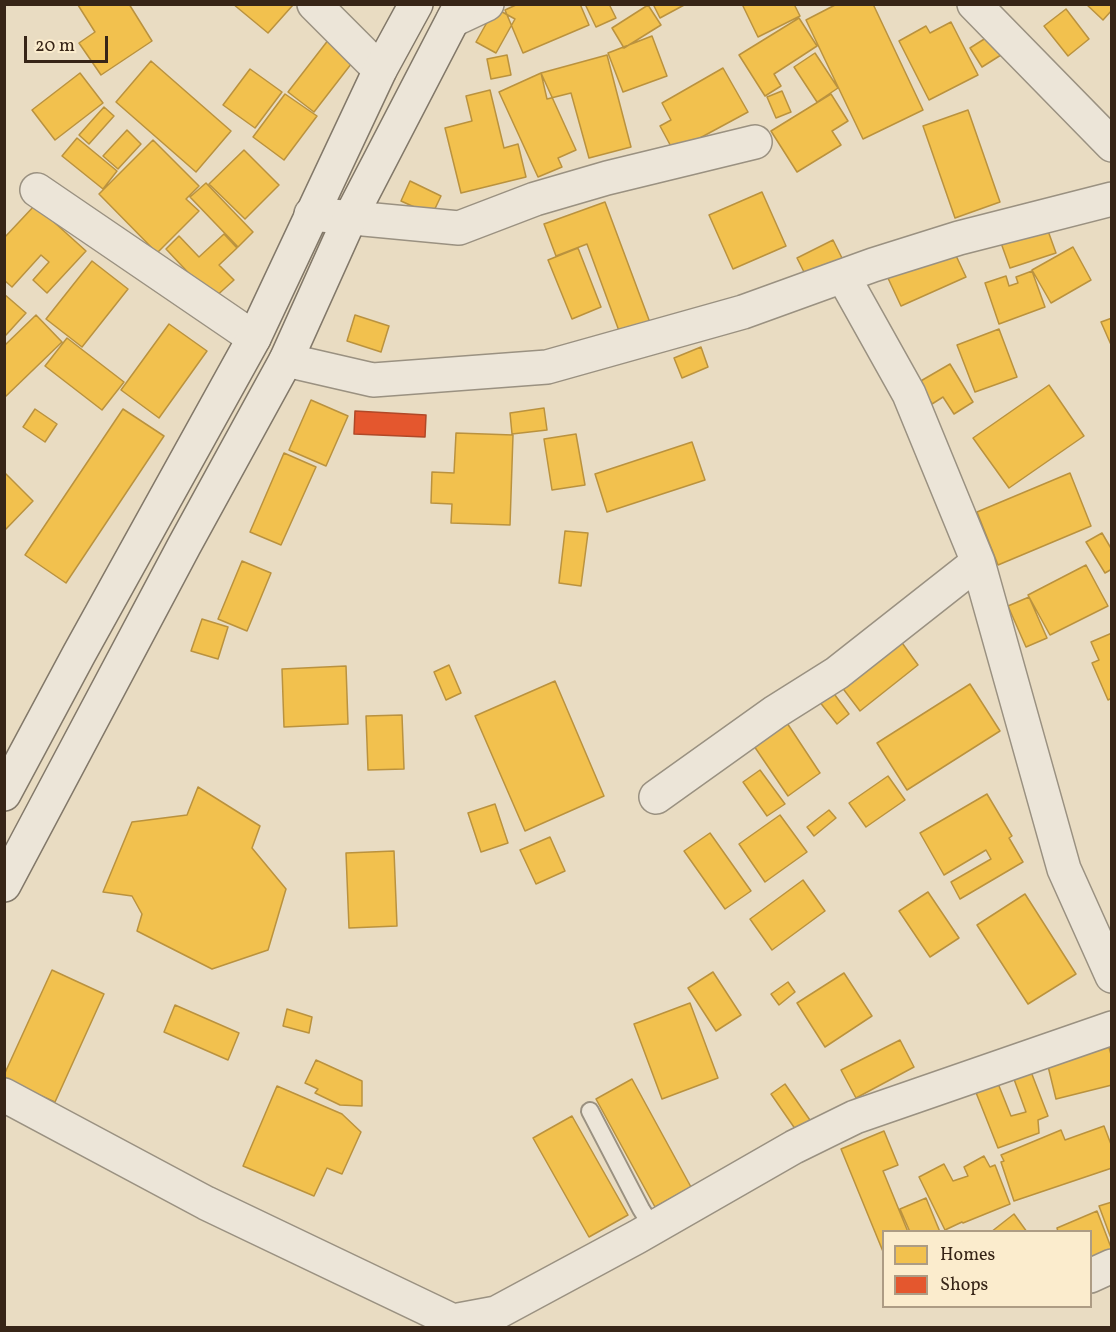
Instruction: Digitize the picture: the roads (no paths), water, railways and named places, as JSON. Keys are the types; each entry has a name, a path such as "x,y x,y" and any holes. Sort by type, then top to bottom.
{"street":[{"path":"314,4 380,70"},
{"path":"4,794 254,338 380,70 416,4"},
{"path":"4,885 286,360 350,219 457,12 487,4"},
{"path":"974,4 1112,145"},
{"path":"311,214 459,228 535,199 606,177 755,142"},
{"path":"38,190 254,338"},
{"path":"286,360 373,380 547,367 743,312 959,238 1112,199"},
{"path":"843,276 909,394 978,562 1064,868 1112,976"},
{"path":"656,797 775,712 837,674 978,562"},
{"path":"4,1095 206,1203 454,1324 496,1312 653,1228 794,1147 855,1117 1112,1028"},
{"path":"1092,1275 1112,1266"}],"lane":[{"path":"590,1111 653,1228"}]}
